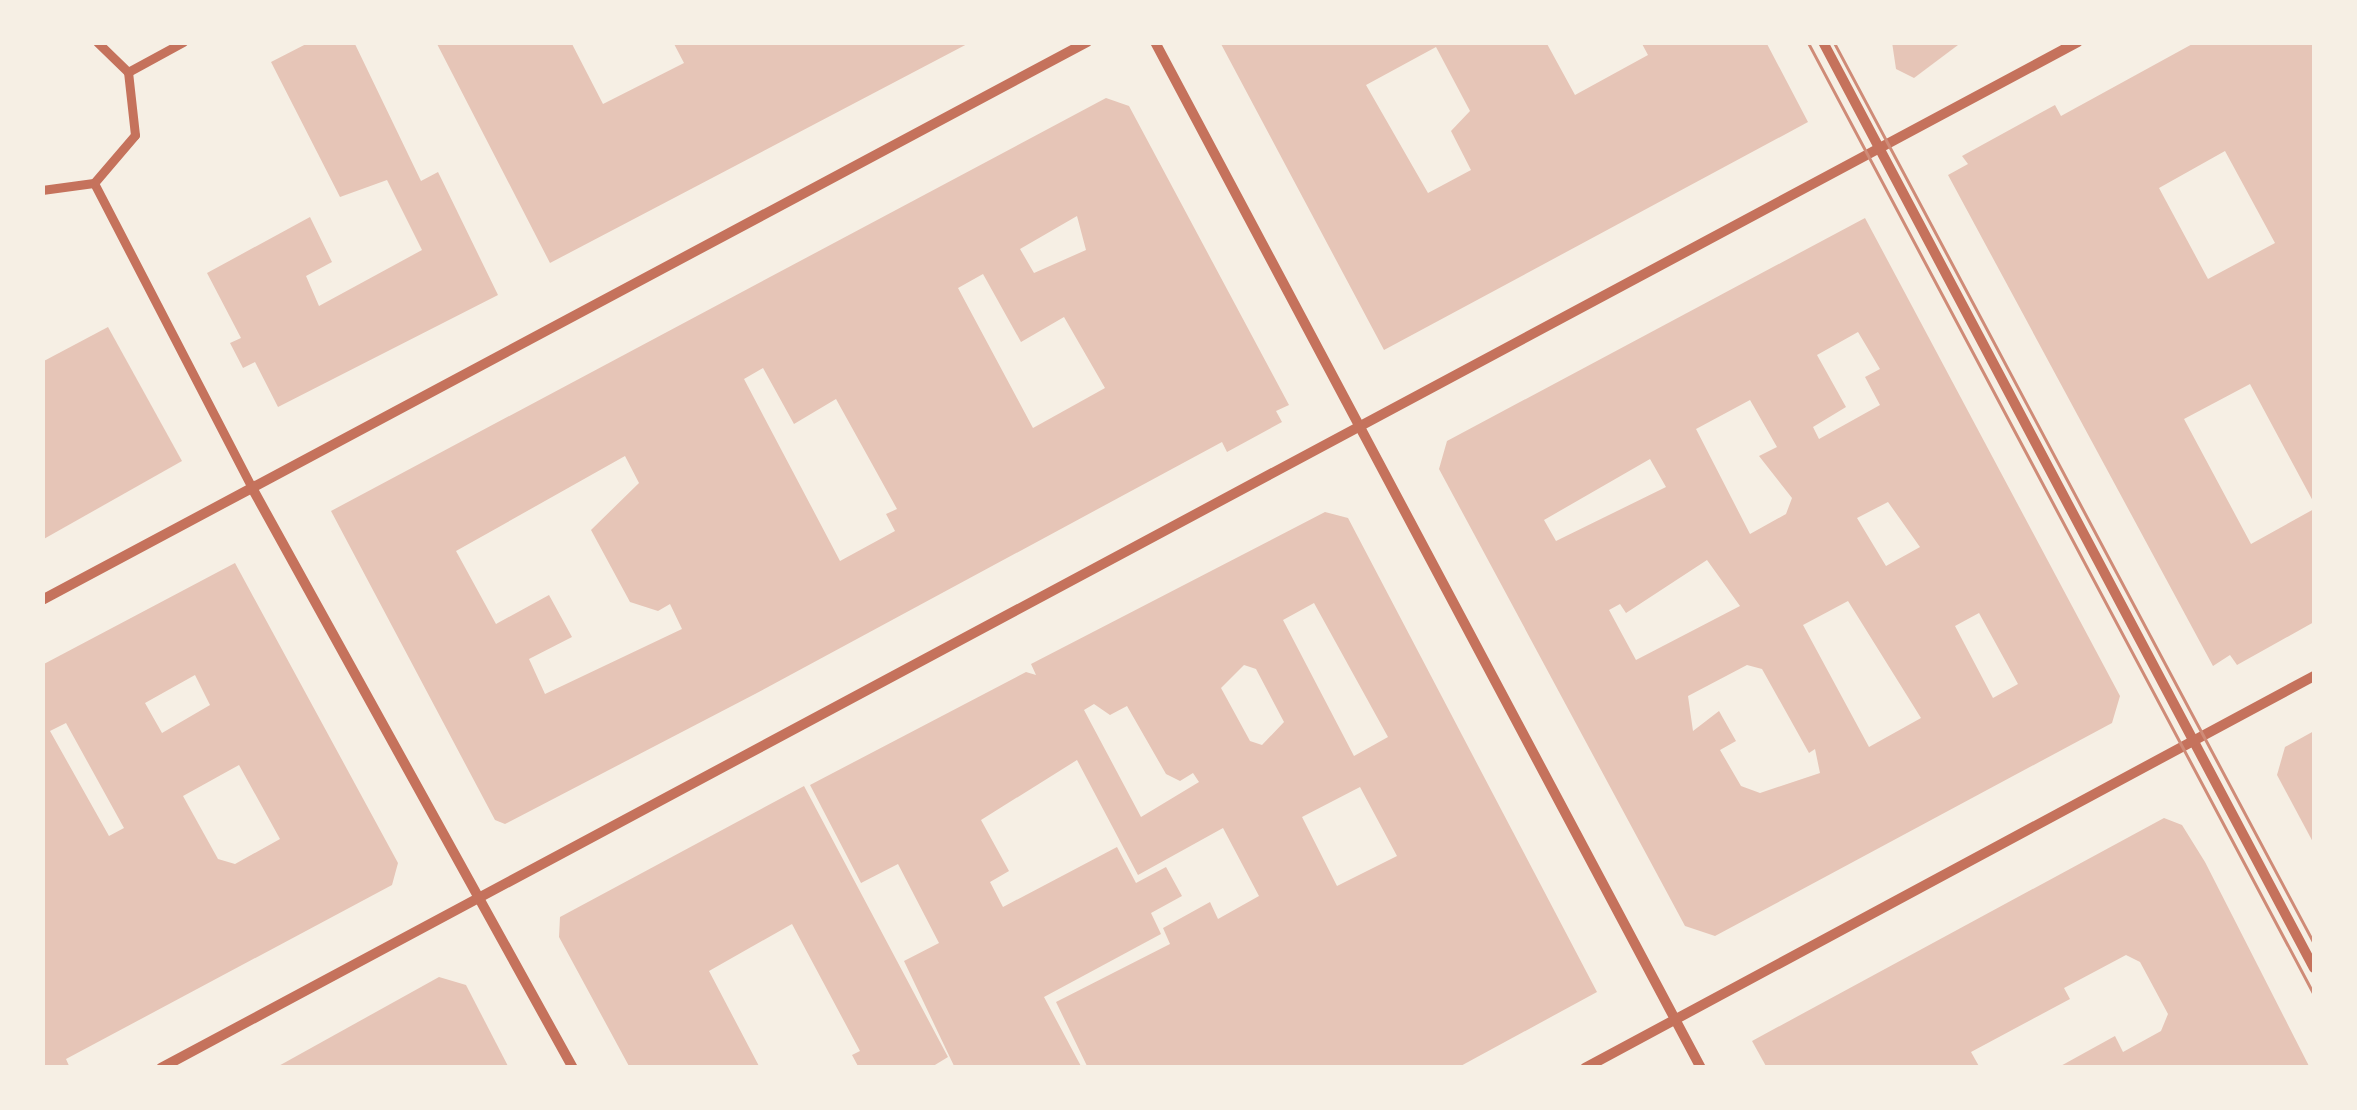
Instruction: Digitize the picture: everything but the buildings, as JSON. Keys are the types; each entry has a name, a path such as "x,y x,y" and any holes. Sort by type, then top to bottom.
{"street":[{"path":"42,190 94,183 135,134 128,72 98,42"},
{"path":"128,72 183,42"},
{"path":"42,600 1086,42"},
{"path":"1156,42 1702,1068"},
{"path":"1823,42 2314,968"},
{"path":"161,1068 479,892 2078,42"},
{"path":"94,183 251,486 574,1068"},
{"path":"1585,1068 2314,676"}],"tram line":[{"path":"1808,42 2314,994"},
{"path":"1834,42 2314,943"}]}
